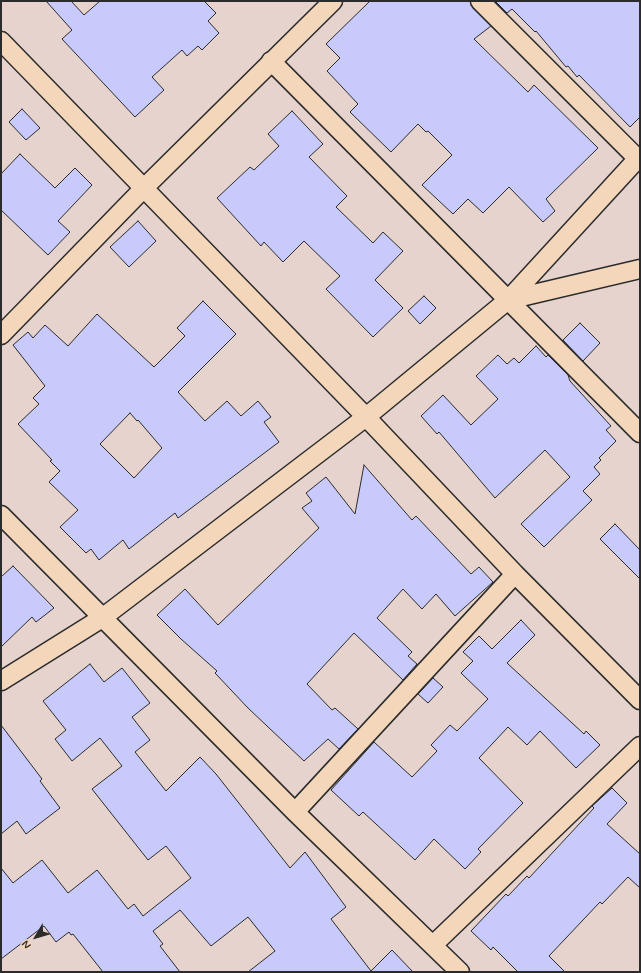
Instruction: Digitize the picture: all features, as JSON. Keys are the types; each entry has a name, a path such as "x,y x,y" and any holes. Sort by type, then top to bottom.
{"street":[{"path":"1,335 144,188 333,1"},
{"path":"1,681 102,618 366,417 508,300 639,158 480,1"},
{"path":"1,41 366,417 515,574 640,700"},
{"path":"271,61 640,433"},
{"path":"508,300 640,269"},
{"path":"1,515 295,812 460,972"},
{"path":"295,812 515,574"},
{"path":"433,945 640,746"}],"building":[{"path":"46,1 71,1 84,15 100,1 204,1 216,13 208,21 219,33 202,50 198,46 187,56 182,50 152,77 164,90 135,117 62,39 72,30"},
{"path":"370,1 470,1 473,8 491,26 474,39 528,92 534,85 598,148 546,199 555,211 543,222 509,187 483,213 468,199 453,214 422,185 452,155 428,131 426,132 418,124 391,152 350,112 358,104 327,71 340,58 326,44"},
{"path":"495,1 640,1 640,117 630,127 579,75 577,77 568,66 566,67 536,31 535,32 512,9 507,13"},
{"path":"22,109 40,128 26,140 9,122"},
{"path":"292,111 323,144 309,157 347,196 336,207 373,243 383,232 403,251 375,280 403,308 373,337 326,289 340,276 304,241 283,262 264,242 261,246 217,198 250,167 254,170 279,146 268,134"},
{"path":"20,154 55,188 75,168 92,185 58,221 70,232 48,255 1,210 1,174"},
{"path":"138,221 156,241 129,267 110,247"},
{"path":"424,296 436,308 420,324 408,311"},
{"path":"203,301 236,334 178,392 205,421 227,401 241,416 258,401 271,417 264,422 279,442 178,518 175,513 129,549 123,540 99,560 91,549 86,553 60,527 78,510 49,482 60,471 50,461 52,460 18,424 39,404 33,398 45,386 13,345 28,332 33,338 45,325 68,346 97,314 154,367 185,336 177,328","holes":["130,413 137,421 138,420 162,448 134,478 100,444"]},
{"path":"580,323 600,343 583,361 563,340"},
{"path":"536,346 546,357 548,355 568,375 570,381 611,426 606,430 616,441 599,458 601,460 594,467 600,474 583,491 592,500 544,547 521,524 570,477 545,450 495,498 439,432 437,434 421,416 443,395 471,425 498,399 476,376 498,355 507,364 514,358 519,363"},
{"path":"364,465 412,520 416,516 471,574 479,567 493,582 455,616 436,594 422,609 403,589 377,618 412,652 408,656 417,664 403,680 354,633 307,684 332,710 335,708 358,729 339,749 328,739 304,761 248,708 215,673 217,671 157,615 185,589 218,625 319,528 302,508 312,501 306,493 326,477 355,514"},
{"path":"615,524 640,550 640,579 600,539"},
{"path":"13,566 54,608 36,622 32,617 1,647 1,577"},
{"path":"521,620 535,635 507,663 584,734 586,731 600,745 576,768 540,731 527,745 508,727 479,758 523,803 478,849 481,852 465,869 434,839 415,860 363,812 359,816 331,790 374,742 412,777 437,751 431,745 450,725 457,731 488,699 461,673 473,661 463,652 479,636 492,649"},
{"path":"90,664 104,682 122,668 150,703 132,717 150,740 135,752 166,791 200,757 216,774 290,868 305,852 346,907 331,919 371,971 392,950 413,972 248,972 275,951 248,917 211,946 180,910 153,931 163,944 160,946 180,972 103,972 73,934 71,935 69,932 56,942 44,926 1,959 1,868 13,883 42,860 68,893 97,870 128,909 134,904 143,916 191,878 166,846 148,860 92,789 122,766 100,738 72,761 55,739 66,730 43,701"},
{"path":"433,678 443,687 428,703 418,694"},
{"path":"1,725 42,779 40,781 60,808 26,834 17,821 1,834"},
{"path":"612,788 627,803 607,824 640,854 640,888 628,877 602,904 600,902 549,956 565,972 518,972 493,947 491,950 471,931 506,894 508,896 527,876 529,878 594,808 592,806"}]}
